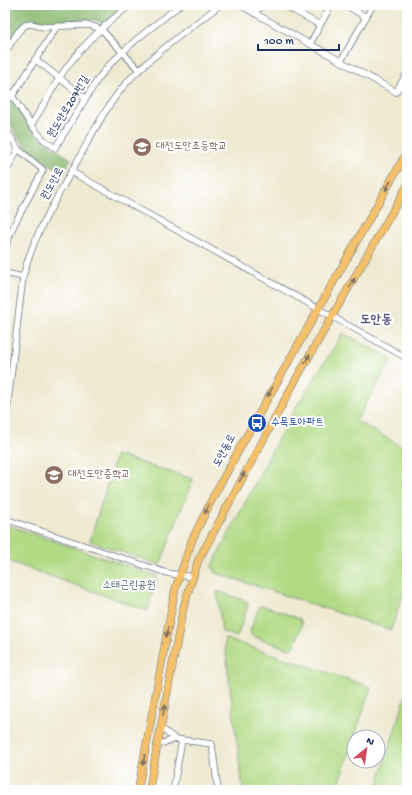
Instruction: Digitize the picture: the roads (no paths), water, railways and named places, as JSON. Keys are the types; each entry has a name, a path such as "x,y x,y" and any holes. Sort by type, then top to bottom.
{"main road":[{"name":"도안동로","path":"138,790 160,663 179,575 192,540 213,497 407,152"},
{"path":"150,790 160,728 183,609 198,561 210,535 407,186"}],"street":[{"name":"원도안로207번길","path":"31,125 59,79 80,51 101,29 131,5"},
{"name":"원도안로207번길","path":"5,85 13,95 31,125 43,139 55,148 98,79 122,52 180,5"},
{"name":"원도안로","path":"5,426 23,277 27,261 39,232 109,106 117,95 139,70 220,5"},
{"path":"240,5 396,92 407,73"},
{"path":"254,13 263,5"},
{"path":"284,5 320,25"},
{"path":"310,44 331,5"},
{"path":"345,5 366,17"},
{"path":"341,61 373,5"},
{"path":"5,53 18,32 25,25 31,24 43,27 90,25 101,29 139,70"},
{"path":"13,95 57,26"},
{"path":"35,59 86,99"},
{"path":"5,127 18,149 43,170 14,225 5,248"},
{"path":"5,174 18,149"},
{"path":"72,172 407,358"},
{"path":"5,273 23,277"},
{"path":"5,519 167,573 193,577"},
{"path":"160,728 175,739"},
{"path":"157,745 175,739 212,744 218,790"},
{"path":"174,790 182,740"}],"place":[{"name":"대전도안초등학교","path":"142,147"},
{"name":"수목토아파트","path":"257,423"},
{"name":"대전도안중학교","path":"54,475"}],"district":[{"name":"도안동","path":"376,320"}],"park label":[{"name":"소태근린공원","path":"129,586"}]}
